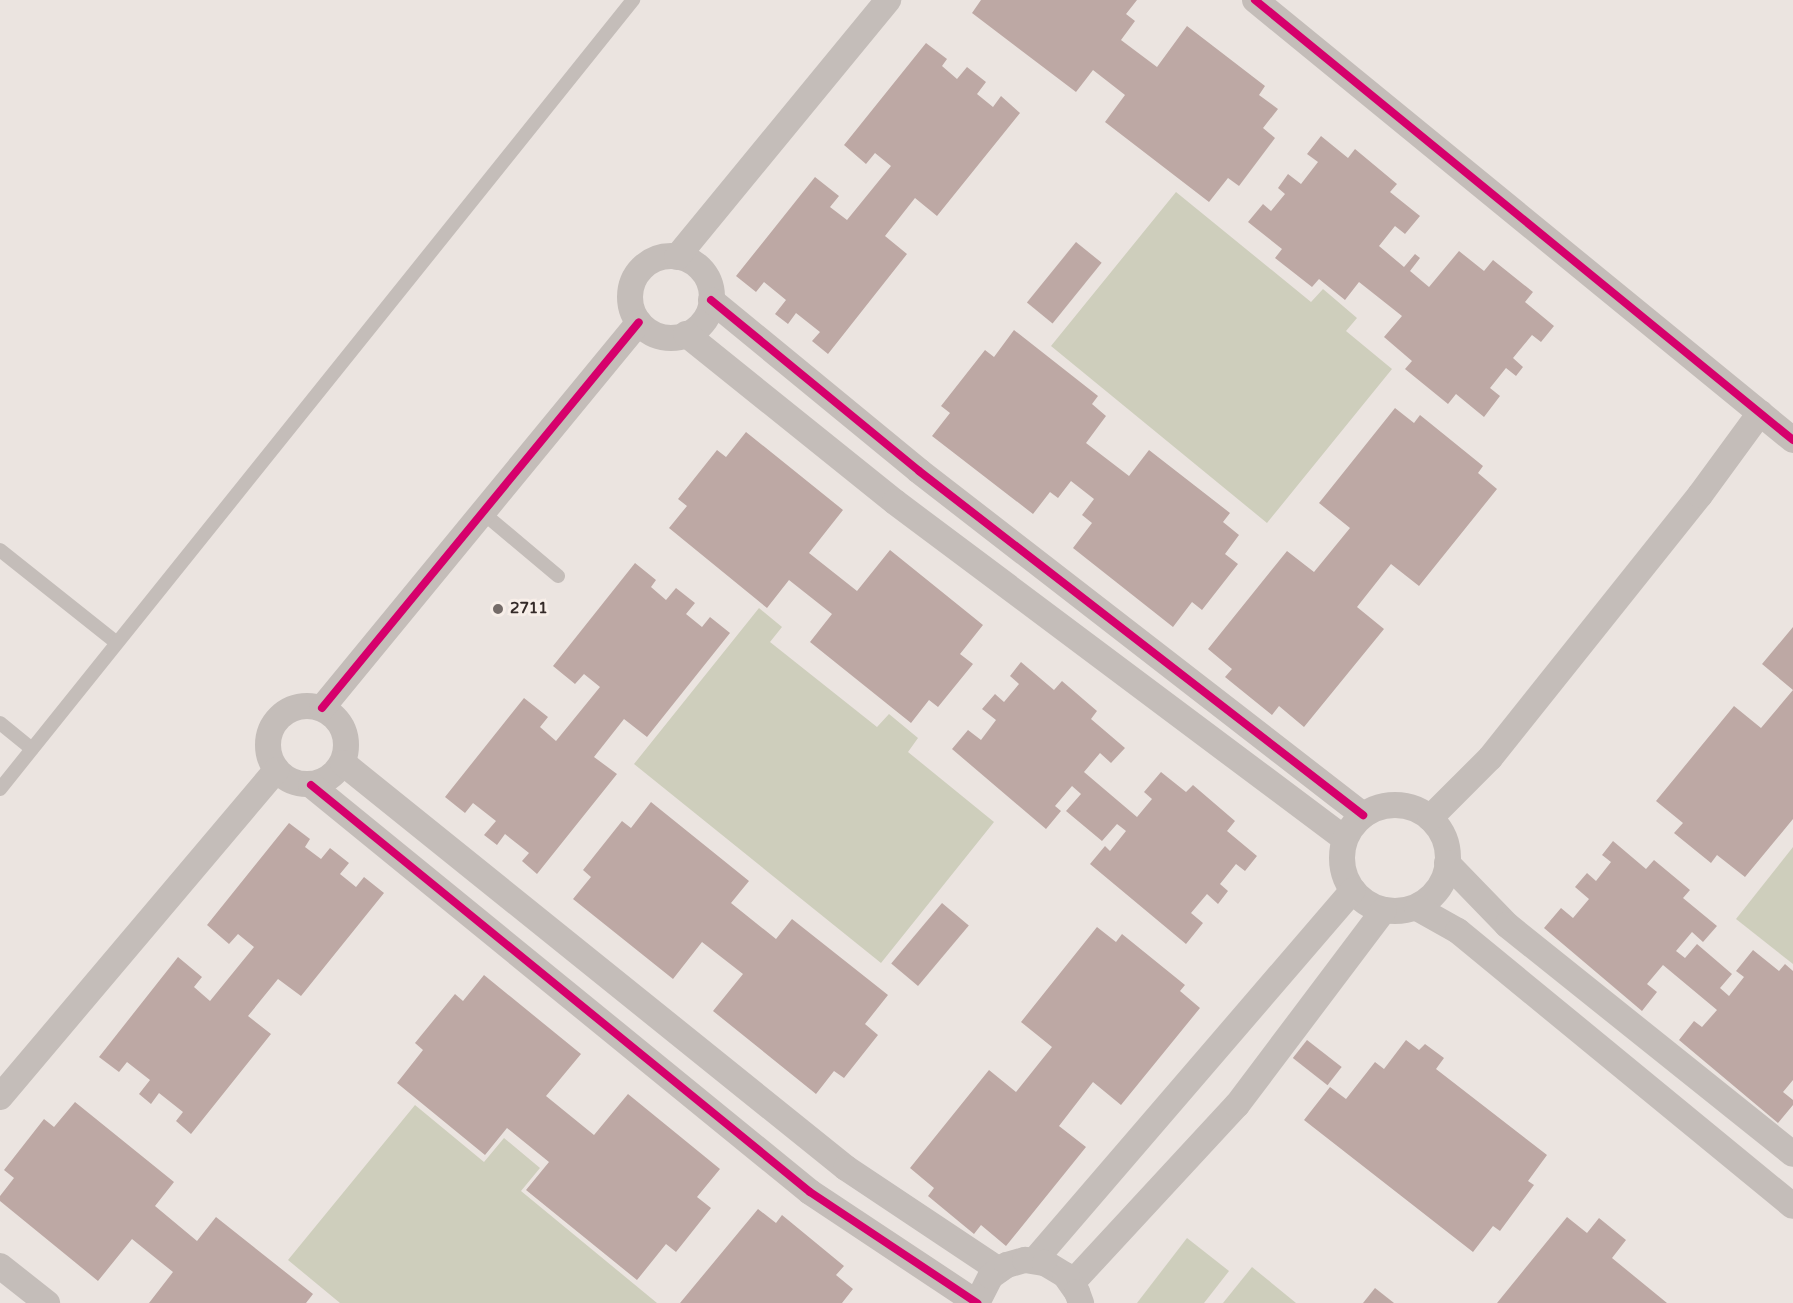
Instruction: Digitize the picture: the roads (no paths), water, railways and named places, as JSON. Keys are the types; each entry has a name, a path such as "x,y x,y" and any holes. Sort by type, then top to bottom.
{"street":[{"path":"677,256 888,0"},
{"path":"1255,0 1793,440"},
{"path":"677,256 690,261 700,269 708,280 711,300 704,321 678,338 663,338 650,332 639,322 632,310 630,297 636,277 650,262 663,257 677,256"},
{"path":"711,300 919,471 1364,815"},
{"path":"322,708 639,322"},
{"path":"686,334 895,501 1345,839"},
{"path":"1430,818 1490,758 1700,495 1760,413"},
{"path":"309,705 322,708 336,718 344,731 347,747 343,763 329,778 311,785 298,784 276,770 268,746 275,722 296,707 309,705"},
{"path":"343,763 846,1168 999,1270"},
{"path":"0,1097 276,770"},
{"path":"311,785 810,1192 977,1303 985,1284 999,1270 1016,1262 1034,1261 1056,1268 1077,1293 1237,1105 1384,910"},
{"path":"1417,908 1432,896 1443,881 1448,863 1447,847 1440,831 1430,818 1418,810 1404,806 1376,808 1352,826 1345,839 1342,866 1353,890 1372,906 1384,910 1417,908 1458,931 1793,1206"},
{"path":"1448,863 1507,925 1793,1154"},
{"path":"1034,1261 1353,890"},
{"path":"0,1266 47,1303"}],"lane":[{"path":"0,789 633,0"},
{"path":"483,513 558,576"},
{"path":"0,550 117,643"},
{"path":"0,723 32,749"}],"place":[{"name":"2711","path":"498,609"}]}
